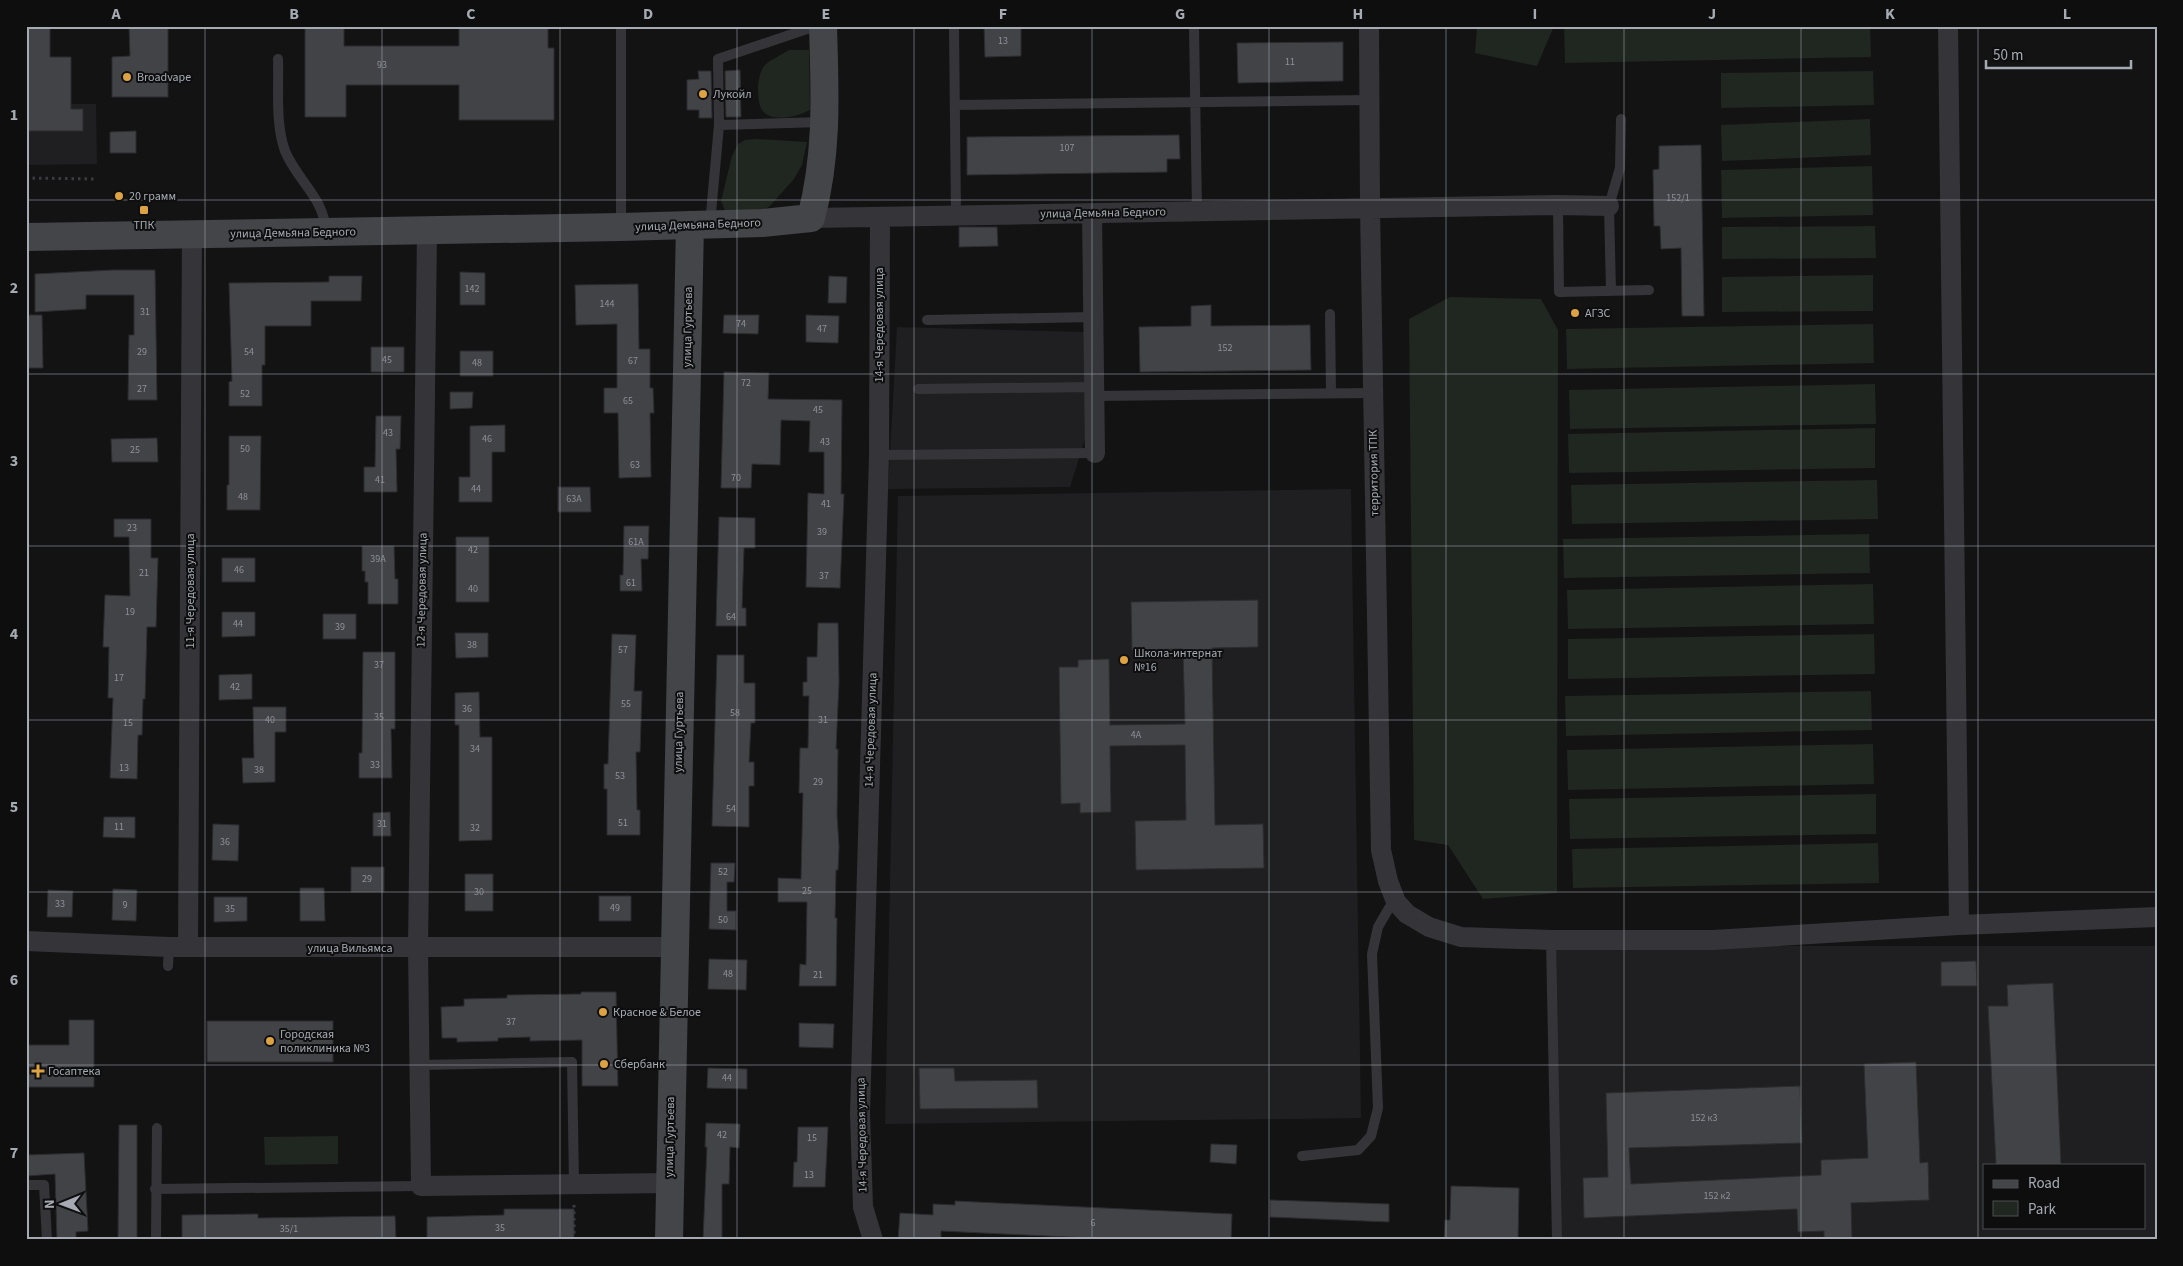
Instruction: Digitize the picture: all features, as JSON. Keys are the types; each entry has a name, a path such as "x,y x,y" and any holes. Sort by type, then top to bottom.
{"main road":[{"path":"812,218 819,188 826,122 823,26"},
{"name":"улица Демьяна Бедного","path":"26,237 427,232 700,225 812,218"},
{"name":"улица Гуртьева","path":"669,1240 674,947 700,225"}],"street":[{"name":"территория ТПК","path":"1368,26 1372,393 1381,850 1388,881 1402,908"},
{"path":"1948,26 1959,926"},
{"name":"улица Демьяна Бедного","path":"812,218 1558,204 1609,206"},
{"path":"1092,214 1095,453"},
{"name":"14-я Чередовая улица","path":"873,1240 863,1207 860,1113 879,456 880,218"},
{"name":"12-я Чередовая улица","path":"421,1186 418,948 427,232"},
{"name":"11-я Чередовая улица","path":"175,953 192,235"},
{"path":"1402,908 1430,927 1461,937 1551,940 1713,940 2157,916"},
{"name":"улица Вильямса","path":"26,941 175,953 418,948 674,947"},
{"path":"421,1186 670,1183"}],"lane":[{"path":"621,26 621,227"},
{"path":"700,225 719,125 718,59 816,26"},
{"path":"954,26 956,216"},
{"path":"1194,26 1197,211"},
{"path":"278,59 280,128 285,149 294,169 320,206 325,218 326,233"},
{"path":"955,106 1369,100"},
{"path":"1611,291 1609,206 1620,168 1621,119"},
{"path":"719,125 826,122"},
{"path":"1558,204 1559,292 1648,290"},
{"path":"1330,314 1331,393"},
{"path":"926,320 1093,318"},
{"path":"918,390 1372,393"},
{"path":"879,456 1095,453"},
{"path":"1302,1156 1358,1150 1371,1136 1378,1108 1372,954 1378,927 1389,908 1402,908"},
{"path":"1551,940 1557,1240"},
{"path":"420,1065 572,1062 574,1184"},
{"path":"156,1240 157,1128"},
{"path":"26,1185 44,1185 48,1240"},
{"path":"155,1189 421,1186"}],"path":[{"path":"26,178 96,179"},
{"path":"574,1184 574,1240"}],"shaded area":[{"path":"26,104 96,104 97,164 26,165"},
{"path":"897,327 1085,332 1087,433 1070,487 888,489"},
{"name":"Школа-интернат №16","path":"1351,489 1361,1118 885,1124 898,496"},
{"path":"1549,946 2157,946 2157,1240 1554,1240"}],"green space":[{"path":"1477,26 1554,26 1537,66 1475,53"},
{"path":"1564,26 1870,26 1871,57 1565,63"},
{"path":"789,50 809,50 810,110 786,118 772,117 762,110 760,104 758,93 759,78 765,65"},
{"path":"1873,71 1874,105 1721,108 1721,73"},
{"path":"1870,119 1871,155 1722,161 1721,125"},
{"path":"745,140 807,142 802,165 794,179 770,206 757,214 725,210 721,201 732,156 738,144"},
{"path":"1872,166 1873,215 1722,218 1721,170"},
{"path":"1875,226 1876,258 1722,259 1722,227"},
{"path":"1873,275 1873,311 1722,312 1722,277"},
{"path":"1450,297 1541,299 1558,330 1557,893 1483,899 1448,845 1414,840 1409,319"},
{"path":"1873,324 1874,363 1567,369 1566,329"},
{"path":"1875,384 1876,424 1570,429 1569,390"},
{"path":"1875,428 1875,468 1569,473 1568,434"},
{"path":"1877,480 1878,519 1572,524 1571,485"},
{"path":"1869,534 1870,573 1564,578 1563,539"},
{"path":"1873,584 1874,624 1568,629 1567,590"},
{"path":"1874,634 1875,674 1568,679 1568,639"},
{"path":"1871,691 1872,730 1566,736 1565,696"},
{"path":"1873,744 1874,784 1568,790 1567,750"},
{"path":"1876,794 1876,834 1570,839 1569,799"},
{"path":"1878,843 1879,883 1573,888 1572,849"},
{"path":"338,1136 338,1164 265,1165 264,1137"}],"building":[{"path":"26,26 50,26 50,57 71,57 71,109 83,109 83,131 26,131"},
{"path":"129,26 168,26 168,97 112,97 112,57 130,56"},
{"path":"305,26 344,26 344,46 459,46 459,26 548,26 548,48 554,48 554,120 459,120 459,85 346,85 346,117 305,117"},
{"path":"984,26 1021,26 1021,56 985,57"},
{"path":"1343,42 1343,81 1238,83 1237,43"},
{"path":"740,70 741,117 726,117 725,71"},
{"path":"698,71 711,71 712,118 699,118 699,110 687,110 687,80 699,79"},
{"path":"136,131 136,153 110,153 110,132"},
{"path":"1179,135 1180,159 1167,159 1167,172 967,175 967,137"},
{"path":"1701,145 1704,316 1682,316 1681,248 1661,249 1660,226 1654,226 1653,170 1659,169 1659,146"},
{"path":"959,227 997,227 998,246 959,247"},
{"path":"155,270 157,400 128,400 129,335 134,335 134,295 86,295 86,309 35,312 35,274"},
{"path":"460,272 485,273 485,305 460,305"},
{"path":"329,276 362,276 361,301 311,301 311,326 265,326 265,365 262,365 262,406 229,406 229,382 232,381 229,283 329,282"},
{"path":"829,276 847,277 846,303 828,303"},
{"path":"638,284 639,349 650,349 650,388 653,388 654,413 650,413 651,477 619,478 618,413 604,413 604,388 617,388 617,324 576,325 575,285"},
{"path":"1211,305 1211,326 1310,325 1311,370 1140,372 1139,327 1191,326 1191,306"},
{"path":"26,315 42,315 43,368 26,368"},
{"path":"724,315 759,315 758,334 723,333"},
{"path":"806,315 839,316 838,343 806,342"},
{"path":"371,347 404,347 404,372 371,372"},
{"path":"460,351 493,351 493,376 460,376"},
{"path":"724,372 769,373 768,399 842,400 841,494 844,494 840,588 806,587 808,493 824,494 824,452 809,452 810,421 781,420 780,465 752,464 751,488 721,488"},
{"path":"450,392 473,392 472,408 450,409"},
{"path":"376,416 401,416 400,449 396,449 397,492 364,492 364,467 375,467"},
{"path":"505,425 505,452 492,452 492,502 459,502 459,477 470,477 470,426"},
{"path":"229,436 261,436 260,510 227,510"},
{"path":"157,438 158,462 112,462 111,439"},
{"path":"558,487 590,487 591,512 558,512"},
{"path":"719,517 755,518 755,548 744,548 742,608 746,608 746,626 716,626"},
{"path":"114,519 151,519 151,558 158,558 156,627 147,627 145,699 143,699 142,735 138,735 137,779 110,778 113,698 108,698 109,647 103,647 105,595 130,596 129,537 114,537"},
{"path":"624,526 649,526 648,559 641,559 642,591 620,591 620,575 623,575"},
{"path":"456,537 489,537 489,602 456,602"},
{"path":"362,546 394,546 395,579 398,579 398,604 368,604 368,582 365,582 365,571 362,571"},
{"path":"222,558 255,558 255,582 222,582"},
{"path":"1258,600 1258,647 1212,648 1215,825 1263,824 1264,868 1136,870 1135,821 1186,820 1185,745 1110,746 1111,812 1080,813 1080,803 1061,804 1059,667 1078,667 1078,660 1109,659 1110,725 1185,724 1183,649 1132,650 1131,602"},
{"path":"222,612 255,612 255,636 222,637"},
{"path":"323,614 356,614 356,639 323,639"},
{"path":"818,623 838,623 839,682 836,749 838,749 837,815 839,847 838,870 836,870 836,986 799,986 800,964 806,965 807,902 778,902 778,878 801,879 803,793 799,793 800,748 808,748 809,696 803,696 803,682 807,682 807,657 817,657"},
{"path":"455,633 488,633 488,657 456,658"},
{"path":"612,634 636,635 634,691 642,691 640,752 636,752 637,810 640,810 640,835 607,835 607,789 604,789 604,764 608,764"},
{"path":"363,652 395,652 395,729 391,729 392,778 359,778 359,753 362,753"},
{"path":"717,655 744,655 744,683 755,683 755,723 751,723 749,762 754,762 754,786 749,786 749,827 712,826"},
{"path":"252,674 252,699 219,700 219,675"},
{"path":"479,692 480,737 492,737 492,840 459,841 459,725 455,725 455,693"},
{"path":"253,707 286,707 286,732 275,732 275,782 243,783 242,758 254,758"},
{"path":"390,812 391,836 373,836 373,813"},
{"path":"104,817 135,817 135,838 103,837"},
{"path":"213,824 239,825 238,861 212,860"},
{"path":"711,863 735,863 734,882 727,882 727,911 736,911 736,930 709,929"},
{"path":"351,867 384,867 384,892 351,892"},
{"path":"465,874 493,874 493,911 465,911"},
{"path":"300,888 324,888 325,921 300,921"},
{"path":"113,889 137,890 136,921 112,920"},
{"path":"48,890 73,891 72,917 47,917"},
{"path":"599,896 631,896 631,921 599,921"},
{"path":"214,897 247,897 247,921 214,922"},
{"path":"709,959 747,960 746,990 708,989"},
{"path":"1976,961 1977,986 1941,986 1941,962"},
{"path":"2053,983 2061,1164 1996,1164 1988,1006 2008,1006 2007,985"},
{"path":"581,992 616,992 618,1086 582,1086 582,1040 530,1041 530,1037 498,1038 498,1041 457,1042 457,1038 442,1038 441,1007 464,1006 464,999 507,998 507,995 581,994"},
{"path":"69,1020 94,1020 94,1087 26,1087 26,1045 69,1045"},
{"name":"Городская поликлиника №3","path":"207,1021 333,1021 333,1062 207,1062"},
{"path":"799,1023 834,1024 833,1048 799,1047"},
{"path":"1916,1062 1920,1163 1928,1162 1929,1200 1851,1203 1852,1240 1824,1240 1824,1231 1798,1232 1797,1209 1584,1218 1583,1178 1608,1177 1606,1093 1800,1086 1802,1143 1629,1148 1631,1184 1821,1175 1821,1160 1868,1158 1864,1064"},
{"path":"708,1068 747,1069 747,1089 707,1088"},
{"path":"919,1068 954,1068 955,1081 1037,1080 1038,1108 920,1109"},
{"path":"706,1123 740,1124 739,1148 730,1147 729,1184 722,1184 722,1240 703,1240 707,1147 705,1147"},
{"path":"119,1125 137,1125 137,1240 118,1240"},
{"path":"798,1127 828,1127 825,1187 793,1187 794,1162 797,1162"},
{"path":"1211,1144 1237,1145 1236,1164 1210,1162"},
{"path":"84,1153 88,1231 76,1232 76,1240 57,1240 55,1174 26,1176 26,1155"},
{"path":"1451,1186 1519,1188 1518,1240 1444,1240 1445,1220 1450,1220"},
{"path":"1270,1200 1389,1204 1389,1222 1270,1217"},
{"path":"955,1201 1232,1214 1231,1240 1132,1240 941,1231 941,1240 898,1240 900,1213 933,1215 933,1204 955,1205"},
{"path":"504,1209 574,1209 574,1240 427,1240 427,1217 504,1215"},
{"path":"258,1214 258,1218 395,1216 396,1240 182,1240 182,1215"}],"place":[{"name":"Broadvape","path":"127,77"},
{"name":"Лукойл","path":"703,94"},
{"name":"20 грамм","path":"119,196"},
{"name":"ТПК","path":"144,210"},
{"name":"АГЗС","path":"1575,313"},
{"name":"Школа-интернат №16","path":"1124,660"},
{"name":"Красное & Белое","path":"603,1012"},
{"name":"Городская поликлиника №3","path":"270,1041"},
{"name":"Сбербанк","path":"604,1064"},
{"name":"Госаптека","path":"38,1071"}]}
